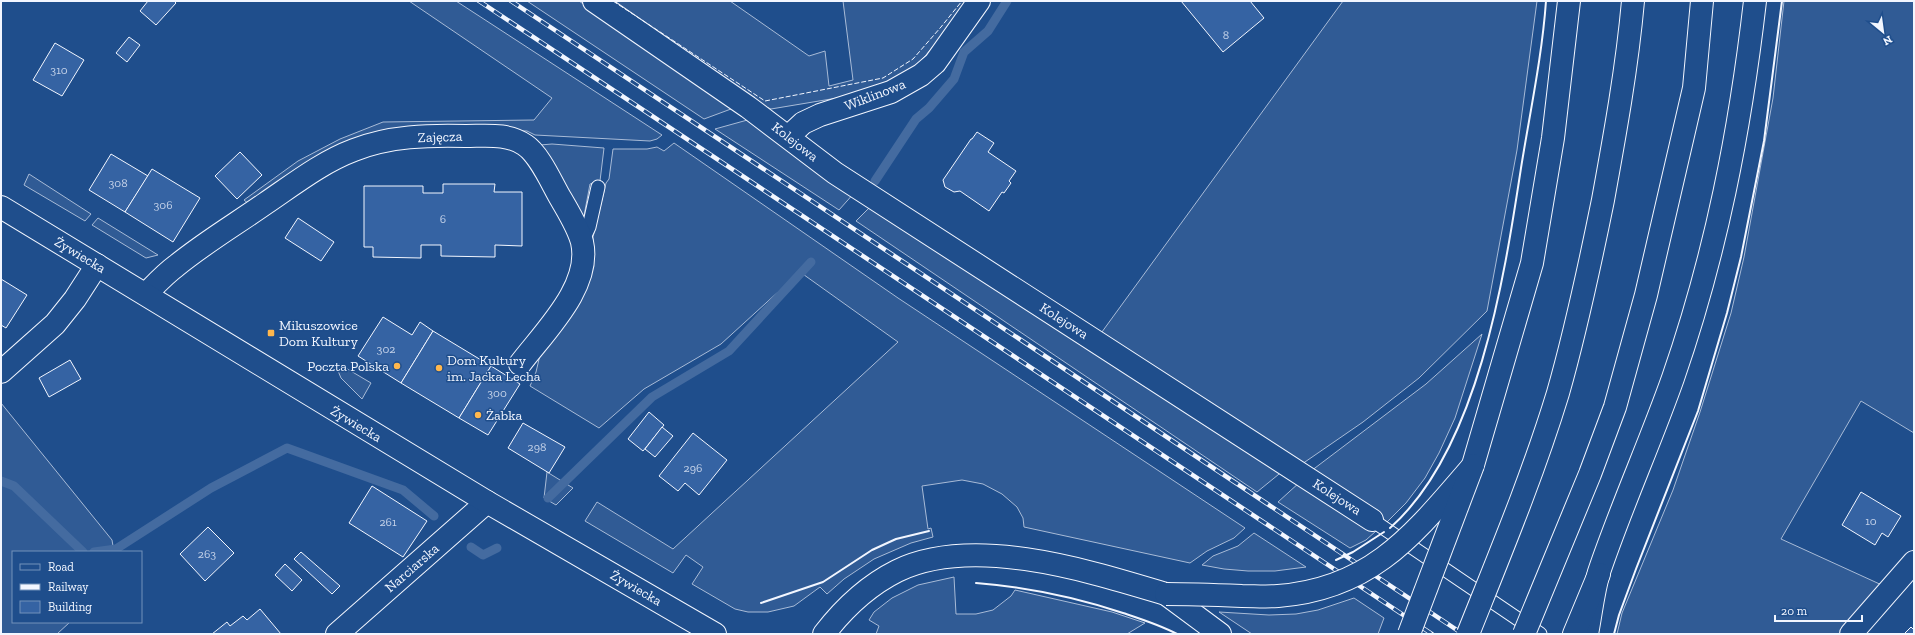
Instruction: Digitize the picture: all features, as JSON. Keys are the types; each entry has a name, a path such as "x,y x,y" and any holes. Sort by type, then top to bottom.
{"main road":[{"name":"Kolejowa","path":"594,1 789,136 835,173 1372,520"},
{"name":"Wiklinowa","path":"789,136 803,123 820,115 891,92 921,75 934,63 948,46 979,1"},
{"path":"1409,634 1473,465 1532,262 1552,138 1569,1"},
{"path":"1468,634 1524,492 1558,392 1591,260 1629,49 1633,1"},
{"path":"1524,634 1616,407 1646,295 1694,88 1702,1"},
{"path":"1574,634 1599,574 1673,378 1704,282 1732,160 1745,86 1755,1"},
{"name":"Zajęcza","path":"146,294 176,266 232,220 315,170 353,150 380,142 410,138 500,136 516,139 527,146 536,156 574,222 582,242 582,271 577,286 569,300 520,364"},
{"name":"Żywiecka","path":"1,208 146,294 330,408 487,502 715,634"},
{"path":"1,372 55,324 97,265"},
{"path":"824,634 850,604 881,580 915,564 958,555 986,556 1040,562 1123,581 1166,594 1277,596 1303,593 1332,586 1350,579 1374,565 1392,552 1419,526 1473,465"},
{"name":"Narciarska","path":"337,634 487,502"},
{"path":"1852,634 1914,562"},
{"path":"1587,634 1599,574"},
{"path":"1166,594 1220,634"}],"lane":[{"path":"582,242 589,226 598,187"},
{"name":"Kolejowa","path":"1372,520 1540,634"}],"shaded area":[{"path":"409,1 456,1 662,135 657,139 650,141 535,135 527,131 439,129 382,134 250,205 244,200 298,161 340,139 383,122 534,120 552,98"},
{"path":"527,1 579,1 730,104 731,109 704,119"},
{"path":"605,1 730,1 809,56 825,51 829,86 853,80 843,1 970,1 926,55 911,70 881,87 849,96 771,109 764,106"},
{"path":"1343,1 1537,1 1517,150 1487,311 1419,378 1363,422 1302,464 1099,336"},
{"path":"1784,1 1914,1 1914,433 1861,401 1781,539 1884,586 1842,634 1617,634 1622,613 1673,490 1700,412 1731,313 1744,257 1773,98"},
{"path":"751,119 855,192 839,210 715,129"},
{"path":"674,143 898,298 1245,528 1234,538 1207,551 1190,563 1024,527 1023,518 1017,507 1002,494 983,484 962,480 922,486 928,529 931,528 933,537 911,543 874,559 844,579 827,594 820,587 794,606 768,612 748,612 735,609 692,584 703,567 686,555 673,573 585,521 597,502 673,549 898,342 800,272 721,344 644,389 599,428 530,386 536,372 540,355 593,254 593,237 606,183 609,179 613,149 647,149 657,147 664,151"},
{"path":"552,144 604,148 600,181 590,184 583,221 540,145"},
{"path":"29,174 91,214 85,221 24,185"},
{"path":"872,205 1284,470 1257,492 856,221"},
{"path":"98,218 158,255 146,258 92,225"},
{"path":"1482,334 1455,418 1439,453 1425,478 1406,503 1387,522 1311,471 1426,384"},
{"path":"339,364 371,383 362,399 341,378 336,366"},
{"path":"1,403 112,540 114,551 12,551 12,623 69,623 57,634 1,634"},
{"path":"547,472 573,488 556,505 544,498"},
{"path":"1300,482 1376,531 1366,540 1350,548 1278,502"},
{"path":"1254,533 1306,567 1275,571 1248,571 1202,565 1213,556 1238,546"},
{"path":"954,577 956,614 976,614 993,610 1011,596 1015,590 1112,612 1145,623 1127,634 876,634 879,626 869,620 874,612 892,598 918,585"},
{"path":"1354,598 1384,618 1378,634 1252,634 1219,612 1269,615 1296,614 1318,610"}],"building":[{"path":"148,1 174,1 176,3 156,25 140,11"},
{"path":"1181,1 1250,1 1264,18 1223,52"},
{"path":"129,37 140,45 127,62 116,53"},
{"path":"55,43 84,60 62,96 33,80"},
{"path":"977,132 994,143 988,152 1016,171 1009,181 1011,183 1004,193 1002,192 989,211 960,191 954,192 945,187 943,180"},
{"path":"240,152 262,175 237,199 215,176"},
{"path":"111,154 148,176 125,212 89,190"},
{"path":"152,169 200,198 173,242 125,212"},
{"path":"443,184 495,184 494,192 522,192 522,246 495,245 495,257 441,256 441,245 421,245 421,258 373,257 373,247 364,247 364,186 423,186 423,193 443,193"},
{"path":"298,218 334,242 321,261 285,238"},
{"path":"1,279 27,295 6,328 1,325"},
{"path":"383,317 412,335 420,322 433,331 401,383 358,356"},
{"path":"433,331 491,366 459,418 401,383"},
{"path":"70,360 81,379 49,397 39,378"},
{"path":"491,366 520,384 488,435 459,418"},
{"path":"649,412 664,425 643,451 628,439"},
{"path":"523,423 565,447 549,473 508,448"},
{"path":"662,427 673,436 655,457 645,449"},
{"path":"693,433 727,460 699,495 685,483 678,491 659,476"},
{"path":"372,486 427,521 403,557 349,523"},
{"path":"1861,492 1901,516 1888,537 1882,533 1875,545 1842,525"},
{"path":"208,527 234,553 205,581 180,554"},
{"path":"301,552 340,586 332,594 294,559"},
{"path":"285,564 302,580 292,591 275,575"},
{"path":"260,609 281,634 212,634 227,622 230,626 243,616 247,620"},
{"path":"1911,627 1914,630 1914,634 1904,634"}],"waterway":[{"path":"875,181 916,119 929,108 954,79 964,52 988,31 1007,1"},
{"path":"548,498 652,397 729,351 811,262"},
{"path":"101,551 116,549 211,488 287,448 403,490 434,516"},
{"path":"1,481 14,486 82,551"},
{"path":"471,547 483,555 497,548"}],"railway":[{"path":"479,1 1432,634"},
{"path":"511,1 1463,634"}],"fence":[{"path":"613,1 765,101 883,78 913,59 962,1"}],"wall":[{"path":"1390,528 1420,495 1445,454 1466,409 1482,360 1506,260 1539,64 1546,1"},
{"path":"1614,634 1619,615 1636,569 1698,411 1727,313 1741,257 1764,141 1782,1"},
{"path":"761,603 823,582 872,550 896,539 929,531"},
{"path":"1336,560 1353,552 1384,532"},
{"path":"976,583 1032,590 1087,602 1144,620 1177,634"}],"place":[{"name":"Mikuszowice Dom Kultury","path":"271,333"},
{"name":"Poczta Polska","path":"397,366"},
{"name":"Dom Kultury im. Jacka Lecha","path":"439,368"},
{"name":"Żabka","path":"478,415"}]}
